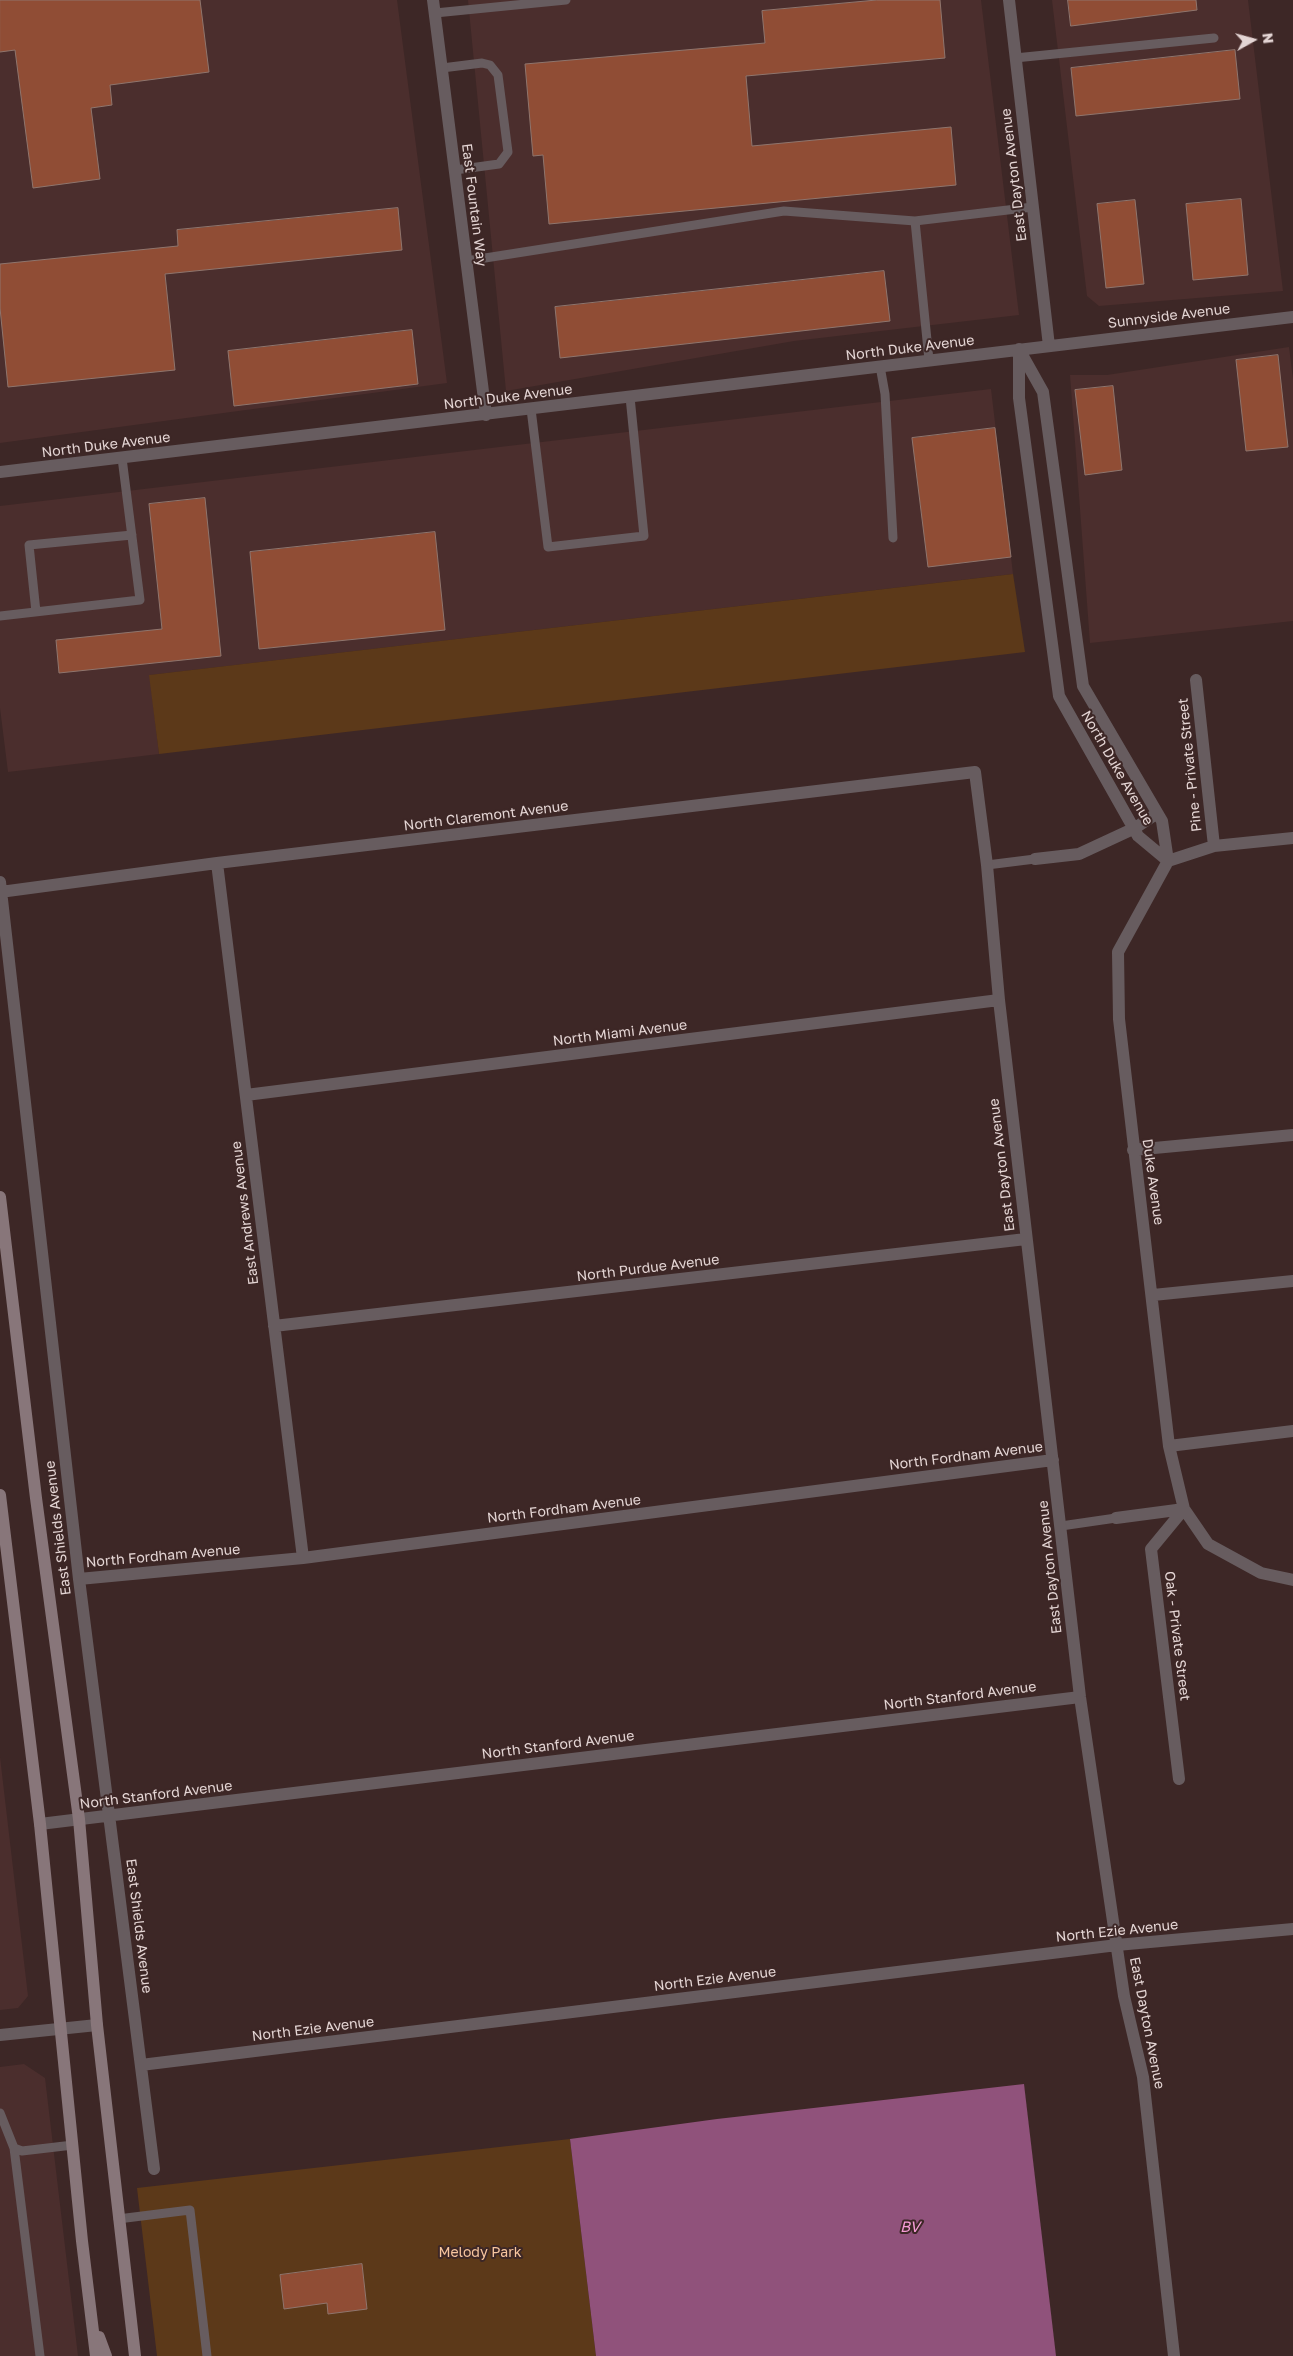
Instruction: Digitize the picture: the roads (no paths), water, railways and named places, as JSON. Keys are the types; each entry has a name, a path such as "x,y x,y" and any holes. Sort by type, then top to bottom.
{"main road":[{"name":"East Shields Avenue","path":"0,1197 36,1498 79,1819 96,2025 135,2356"},
{"path":"0,1495 40,1824 96,2356"},
{"path":"91,2316 106,2356"}],"street":[{"name":"East Dayton Avenue","path":"1009,0 1049,346"},
{"name":"East Fountain Way","path":"434,6 486,415"},
{"name":"Sunnyside Avenue","path":"1049,346 1293,317"},
{"name":"North Duke Avenue","path":"0,472 1049,346"},
{"name":"North Duke Avenue","path":"1019,349 1043,392 1083,686 1156,814 1162,821 1168,861"},
{"name":"North Duke Avenue","path":"1019,349 1019,398 1058,696 1138,836 1168,861"},
{"name":"Pine - Private Street","path":"1196,680 1214,846"},
{"name":"East Dayton Avenue","path":"975,772 1026,1239 1080,1696 1124,1996 1143,2077 1174,2356"},
{"name":"North Claremont Avenue","path":"0,889 975,772"},
{"path":"1035,859 1079,854 1134,828 1156,814"},
{"path":"1168,861 1214,846 1293,838"},
{"name":"Duke Avenue","path":"1168,861 1118,952 1119,1019 1133,1150 1153,1295 1170,1446 1184,1509 1208,1544 1261,1574 1293,1580"},
{"name":"East Andrews Avenue","path":"217,863 302,1558"},
{"name":"East Shields Avenue","path":"0,889 79,1579 154,2169"},
{"name":"North Miami Avenue","path":"246,1095 999,1000"},
{"path":"1133,1150 1293,1135"},
{"name":"North Purdue Avenue","path":"274,1326 1026,1239"},
{"path":"1153,1295 1293,1281"},
{"path":"1170,1446 1293,1431"},
{"name":"North Fordham Avenue","path":"79,1579 302,1558 1053,1460"},
{"path":"1116,1518 1184,1509"},
{"name":"Oak - Private Street","path":"1179,1779 1151,1549 1184,1509"},
{"name":"North Stanford Avenue","path":"40,1824 1080,1696"},
{"name":"North Ezie Avenue","path":"141,2065 1118,1945 1293,1929"},
{"path":"0,2035 96,2025"}],"lane":[{"path":"434,6 566,0"},
{"path":"1015,58 1214,38"},
{"path":"442,68 482,63 490,64 498,75 508,152 499,164 455,170"},
{"path":"466,261 784,211 915,221 1033,207"},
{"path":"915,221 929,360"},
{"path":"880,366 885,394 893,538"},
{"path":"531,409 548,547 644,536 630,397"},
{"path":"0,616 140,600 122,458"},
{"path":"36,612 29,546 132,535"},
{"path":"986,865 1035,859"},
{"path":"1060,1526 1116,1518"},
{"path":"0,2114 14,2148 40,2356"},
{"path":"14,2148 22,2151 73,2145"},
{"path":"118,2218 190,2210 207,2356"}],"water":[{"name":"BV","path":"1024,2084 1056,2356 596,2356 570,2139 717,2119"}],"park label":[{"name":"Melody Park","path":"480,2253"}]}
